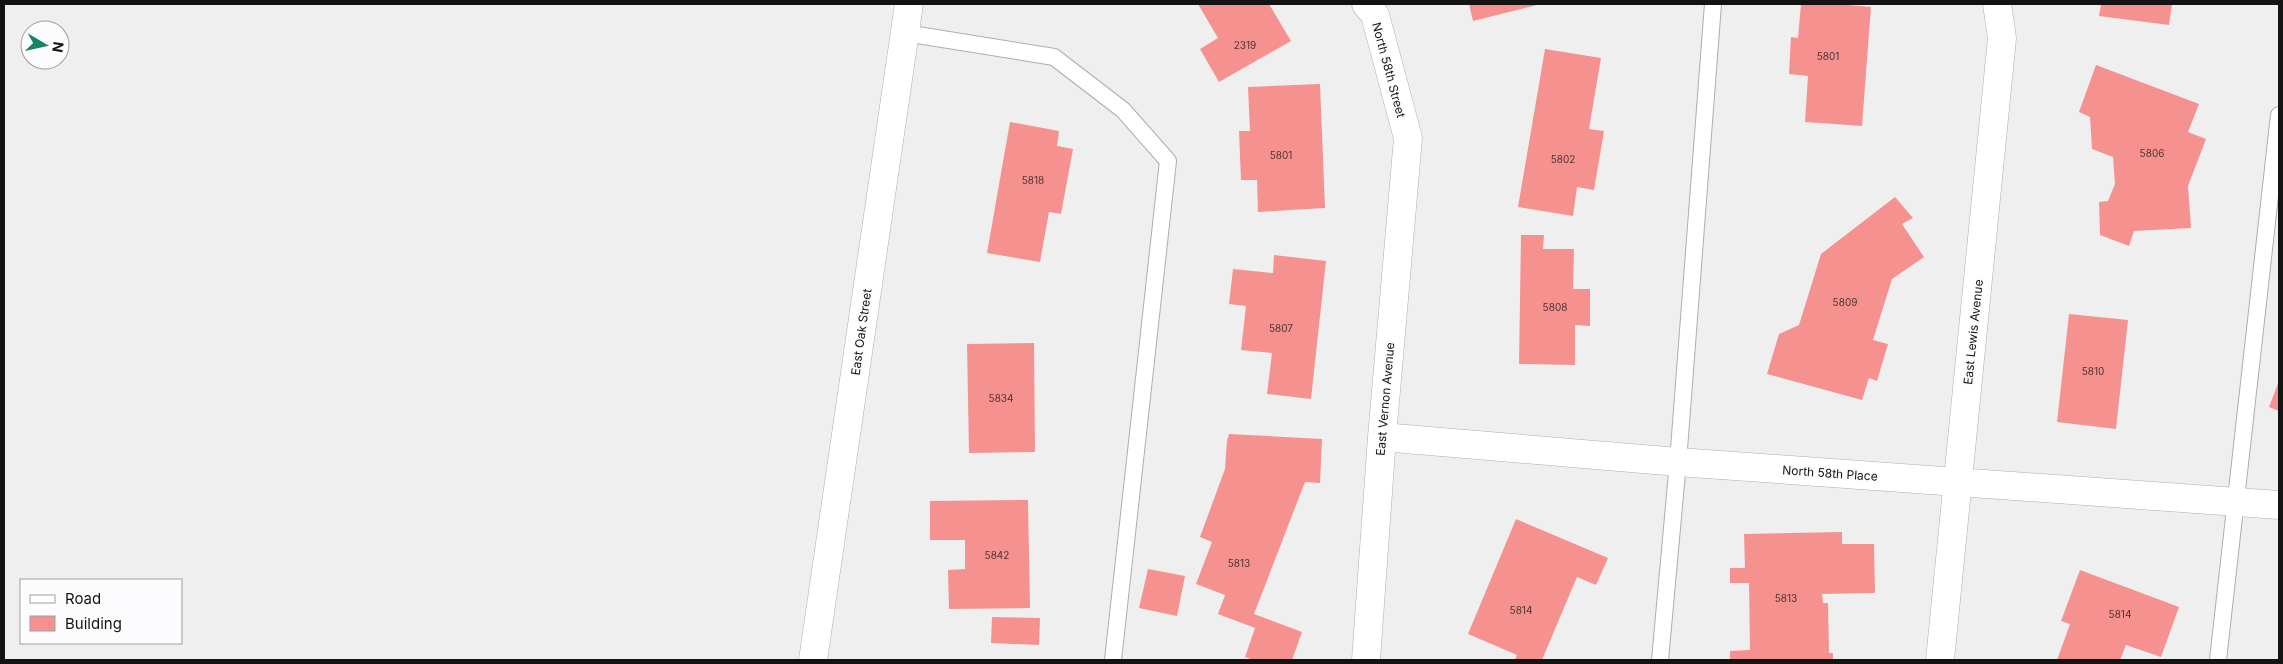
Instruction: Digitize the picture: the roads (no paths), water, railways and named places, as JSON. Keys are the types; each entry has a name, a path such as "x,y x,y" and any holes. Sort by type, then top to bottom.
{"street":[{"name":"East Oak Street","path":"813,660 909,4"},
{"name":"North 58th Street","path":"1366,4 1375,15 1408,138"},
{"name":"East Lewis Avenue","path":"1940,660 2002,38 1998,4"},
{"name":"East Vernon Avenue","path":"1366,660 1382,437 1408,138"},
{"name":"North 58th Place","path":"1382,437 1678,462 2279,505"}],"lane":[{"path":"1660,660 1678,462 1713,4"},
{"path":"905,33 1054,57 1123,110 1168,161 1113,660"},
{"path":"2218,660 2279,115"}]}
